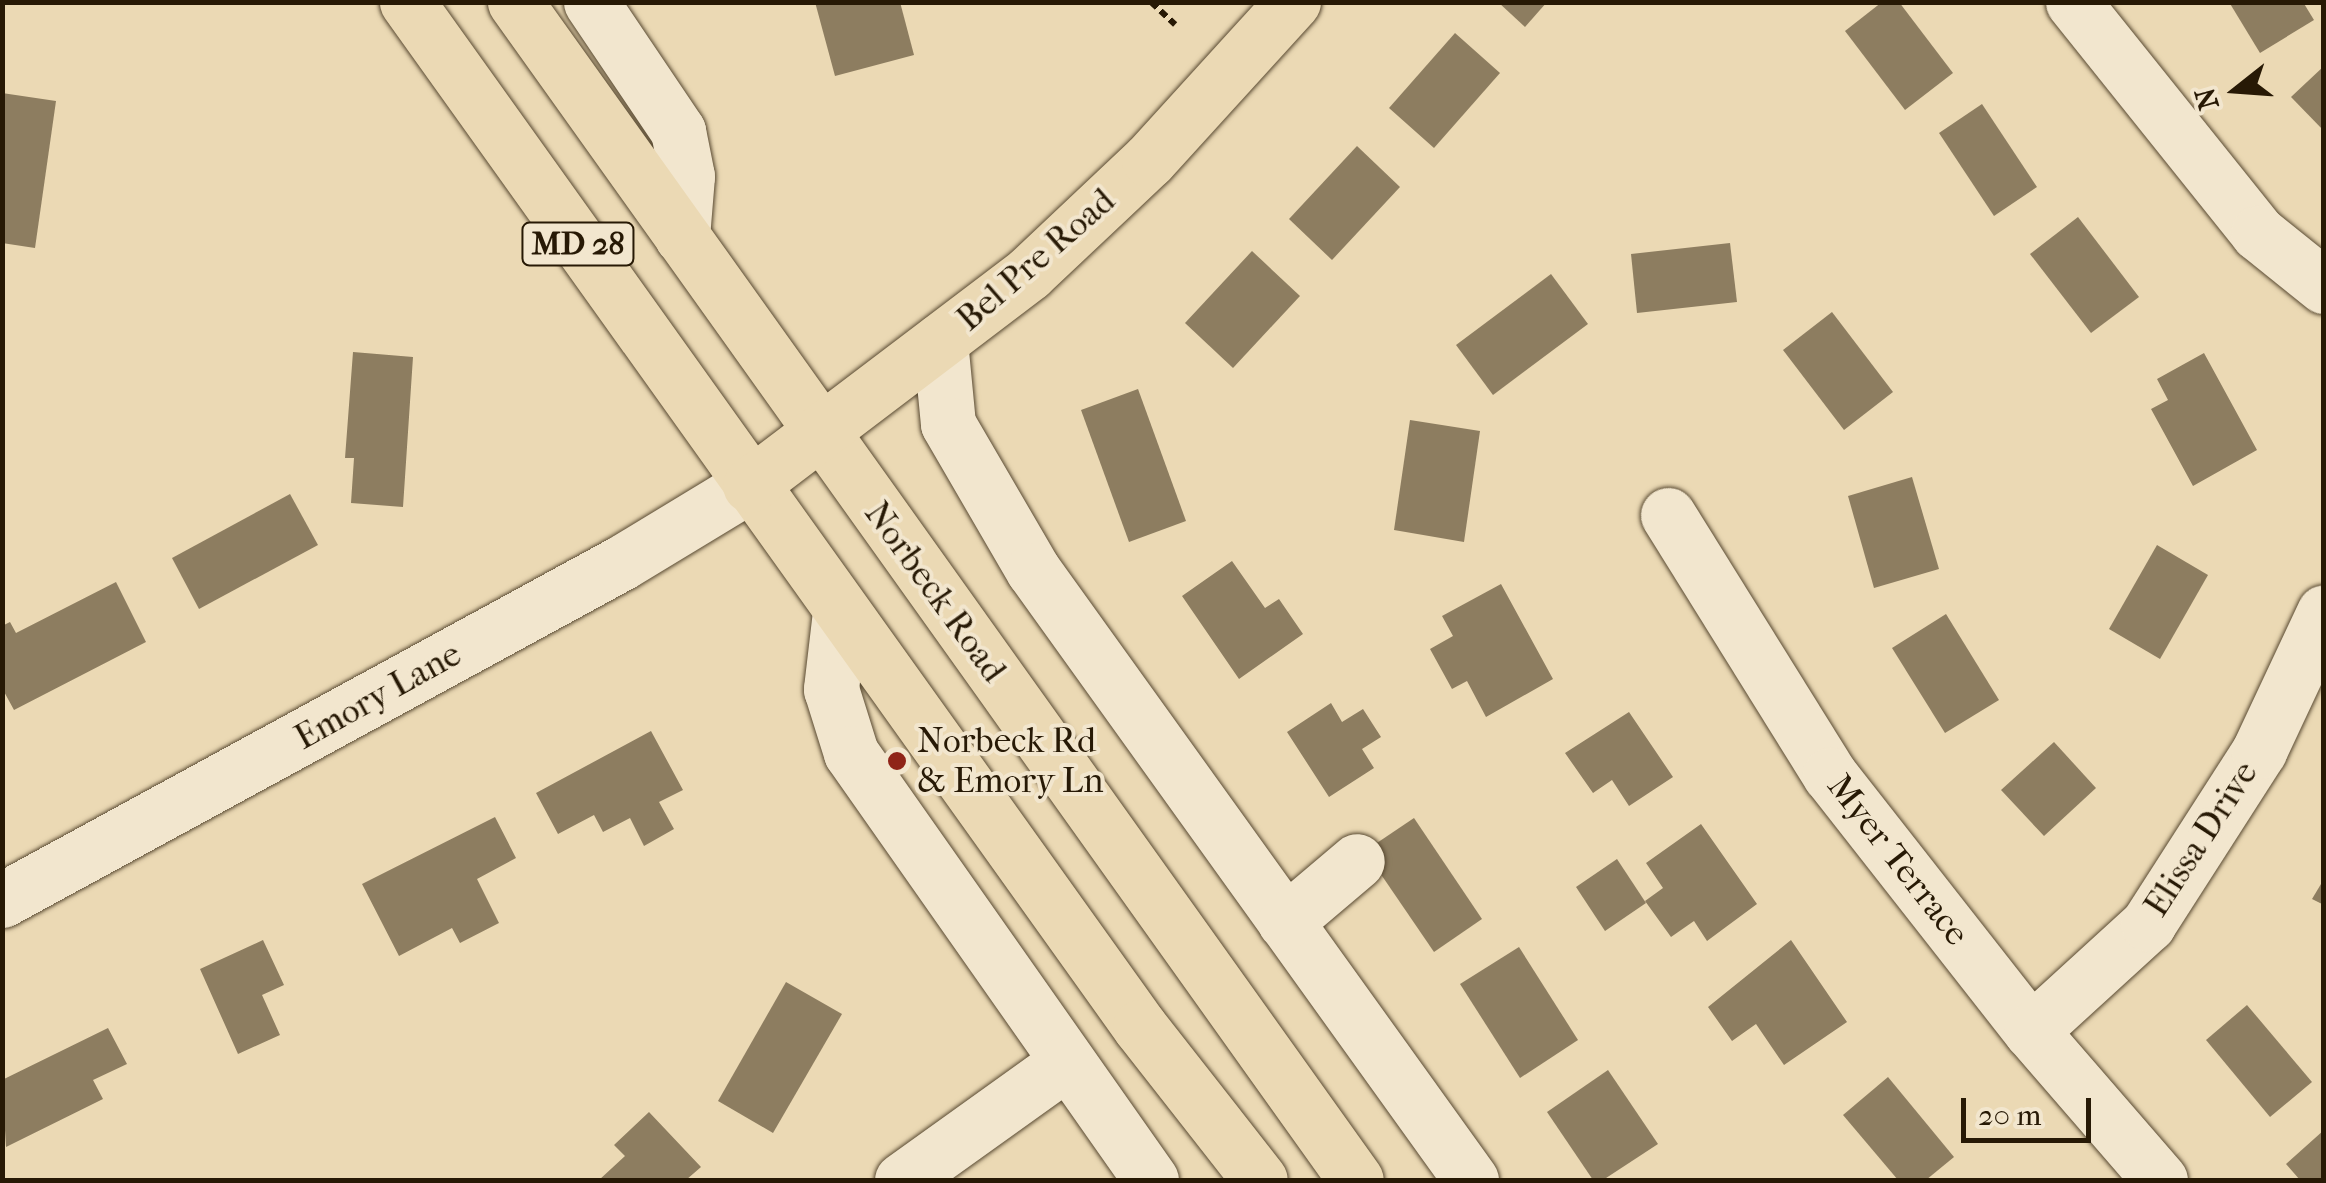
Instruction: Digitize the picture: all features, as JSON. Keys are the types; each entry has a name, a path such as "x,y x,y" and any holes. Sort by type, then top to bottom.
{"main road":[{"name":"MD 28","path":"407,2 1140,1028 1260,1180"},
{"name":"Norbeck Road","path":"515,2 1356,1180"},
{"name":"Bel Pre Road","path":"750,485 1028,274 1149,160 1293,2"}],"street":[{"path":"591,2 678,131 687,176 682,238"},
{"path":"2072,2 2258,232 2324,286"},
{"path":"940,341 948,424 1033,570 1471,1180"},
{"name":"Emory Lane","path":"2,900 621,563 750,485"},
{"name":"Myer Terrace","path":"1668,515 1830,775 2032,1031 2160,1180"},
{"path":"840,612 832,689 851,753 1064,1064 1151,1180"},
{"name":"Elissa Drive","path":"2032,1031 2148,924 2259,751 2324,612"},
{"path":"1285,922 1357,861"},
{"path":"902,1180 1064,1064"}],"path":[{"path":"1151,2 1175,24"}],"building":[{"path":"815,2 900,2 914,55 835,76"},
{"path":"1498,2 1547,2 1525,27"},
{"path":"1882,2 1899,2 1953,73 1905,110 1845,31"},
{"path":"2229,2 2303,2 2314,20 2260,53"},
{"path":"1455,33 1500,73 1434,148 1389,108"},
{"path":"2324,66 2324,131 2291,97"},
{"path":"2,93 56,101 35,248 2,243"},
{"path":"1982,104 2037,187 1994,216 1939,133"},
{"path":"1357,146 1400,187 1332,260 1289,219"},
{"path":"2078,217 2139,297 2091,333 2030,254"},
{"path":"1730,243 1737,302 1637,313 1631,254"},
{"path":"1252,251 1300,296 1233,368 1185,323"},
{"path":"1551,274 1588,324 1493,395 1456,345"},
{"path":"1832,312 1893,392 1844,430 1783,350"},
{"path":"353,352 413,357 403,507 351,503 354,458 345,458"},
{"path":"2204,353 2257,450 2193,486 2151,409 2168,400 2157,379"},
{"path":"1138,389 1186,521 1129,542 1081,410"},
{"path":"1410,420 1480,431 1464,542 1394,530"},
{"path":"1912,477 1939,569 1874,588 1848,496"},
{"path":"290,494 318,545 199,609 172,558"},
{"path":"2157,545 2208,575 2160,659 2109,629"},
{"path":"1232,561 1265,608 1279,599 1303,634 1239,679 1182,596"},
{"path":"116,582 146,642 14,710 2,688 2,626 10,622 16,633"},
{"path":"1501,584 1553,679 1486,717 1467,681 1452,689 1430,649 1453,636 1442,616"},
{"path":"1946,614 1999,700 1945,733 1892,648"},
{"path":"1331,703 1342,722 1363,709 1381,737 1362,749 1374,768 1329,797 1287,732"},
{"path":"1629,712 1673,777 1629,806 1612,780 1593,793 1565,753"},
{"path":"651,731 683,790 659,802 674,829 644,846 630,818 603,832 594,815 558,834 536,793"},
{"path":"2054,742 2096,788 2044,836 2001,790"},
{"path":"495,817 516,858 477,879 499,923 460,943 452,928 399,956 362,884"},
{"path":"1414,818 1482,919 1434,952 1365,851"},
{"path":"1701,824 1757,904 1707,941 1694,921 1671,937 1645,901 1663,888 1646,863"},
{"path":"1617,859 1646,903 1605,931 1576,887"},
{"path":"2324,879 2324,905 2312,899"},
{"path":"263,940 284,985 262,995 280,1035 238,1054 200,969"},
{"path":"1791,940 1847,1022 1784,1065 1756,1024 1732,1041 1708,1007"},
{"path":"1519,947 1578,1040 1520,1078 1460,984"},
{"path":"786,982 842,1014 773,1133 718,1101"},
{"path":"2247,1005 2312,1082 2270,1117 2206,1040"},
{"path":"108,1028 127,1064 93,1080 103,1099 6,1147 2,1080"},
{"path":"1608,1070 1658,1144 1603,1180 1593,1180 1547,1112"},
{"path":"1888,1077 1954,1157 1926,1180 1898,1180 1843,1115"},
{"path":"649,1112 701,1167 686,1180 599,1180 625,1156 614,1145"},
{"path":"2324,1130 2324,1180 2300,1180 2286,1164"}],"place":[{"name":"Norbeck Rd & Emory Ln","path":"897,761"}]}
